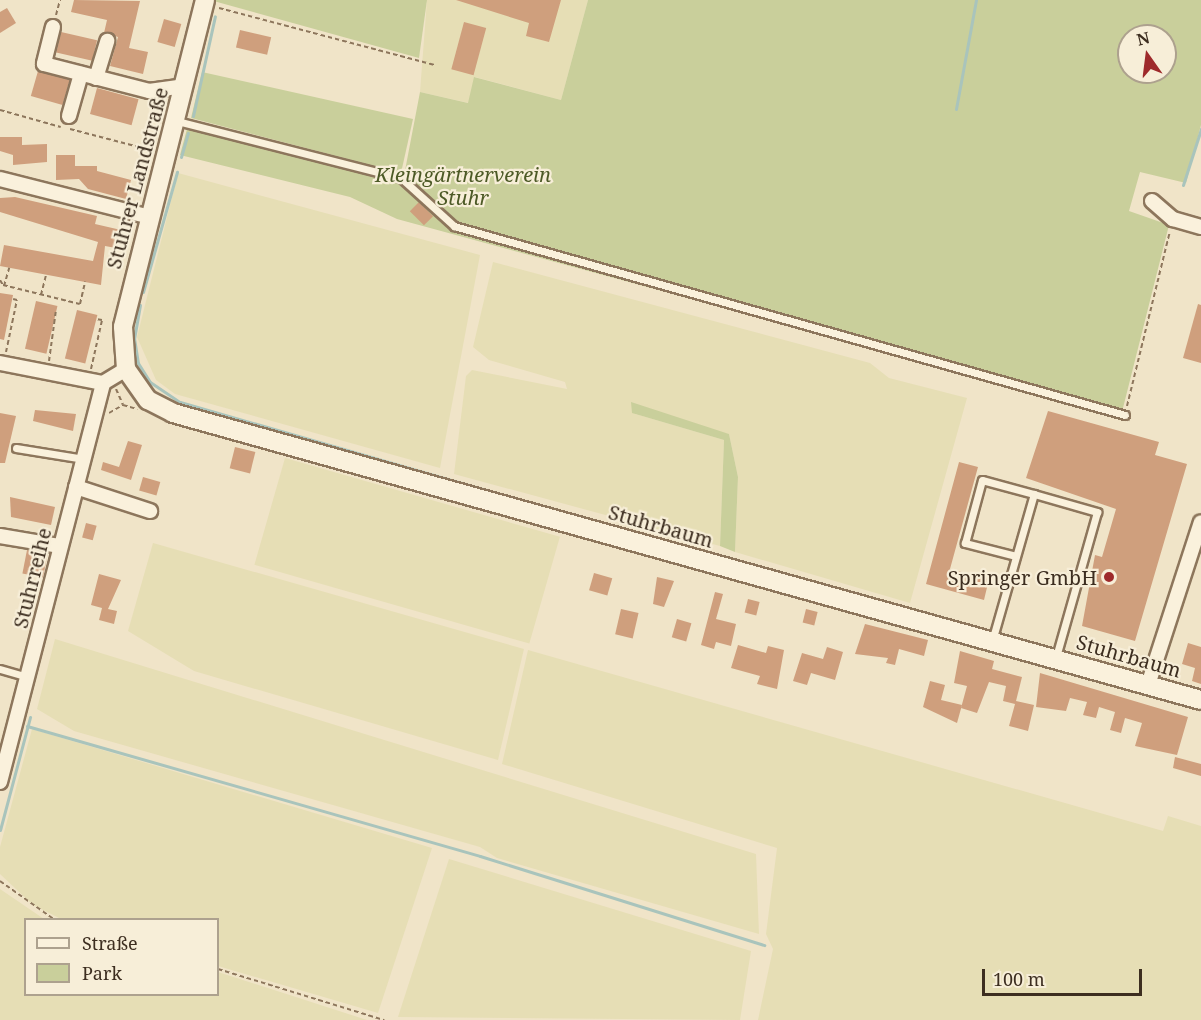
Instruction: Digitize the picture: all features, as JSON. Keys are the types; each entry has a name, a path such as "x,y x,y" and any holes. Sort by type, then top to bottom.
{"street":[{"name":"Stuhrer Landstraße","path":"113,377 123,327 205,2"},
{"path":"53,27 44,64 149,91 184,86"},
{"path":"96,78 107,41"},
{"path":"69,116 81,74"},
{"path":"0,178 150,217"},
{"path":"1152,201 1173,219 1201,227"},
{"path":"2,363 88,380 113,377"},
{"name":"Stuhrreihe","path":"0,782 93,421 113,377"},
{"name":"Stuhrbaum","path":"113,377 173,413 1201,700"},
{"path":"76,488 150,512"},
{"path":"1148,685 1201,522"},
{"path":"0,536 60,546"}],"lane":[{"path":"174,121 401,178 454,226 1125,415"},
{"path":"16,448 84,459"},
{"path":"1016,556 965,543 982,480 1097,512 1055,659"},
{"path":"992,641 1034,494"},
{"path":"0,669 28,677"}],"path":[{"path":"53,27 60,0"},
{"path":"205,2 435,65"},
{"path":"0,110 166,154"},
{"path":"1125,415 1173,219"},
{"path":"4,286 9,268"},
{"path":"41,295 46,275"},
{"path":"0,280 4,286 80,304 85,282"},
{"path":"2,363 14,316 13,299"},
{"path":"11,307 15,308"},
{"path":"46,372 56,310"},
{"path":"9,315 14,316"},
{"path":"88,380 102,320 96,319"},
{"path":"8,323 12,324"},
{"path":"94,327 100,328"},
{"path":"6,330 10,331"},
{"path":"93,335 98,336"},
{"path":"4,339 8,340"},
{"path":"91,343 97,344"},
{"path":"89,351 95,352"},
{"path":"87,359 93,360"},
{"path":"113,377 123,405"},
{"path":"93,421 123,405 140,410"},
{"path":"0,881 52,918"},
{"path":"219,969 384,1020"}],"shaded area":[{"path":"427,0 588,0 561,100 475,77 469,103 420,92"},
{"path":"178,173 480,255 440,468 175,394 156,380 137,337"},
{"path":"493,262 870,363 889,378 967,398 910,603 735,552 738,477 729,434 632,413 724,440 720,546 454,474 466,376 472,370 567,389 565,382 489,360 473,347"},
{"path":"285,458 560,537 529,644 254,565"},
{"path":"153,543 524,649 498,760 194,671 128,631"},
{"path":"55,639 756,854 759,934 497,858 480,847 74,731 37,709"},
{"path":"528,650 1163,831 1168,816 1201,826 1201,1020 758,1020 773,949 766,934 777,848 502,764"},
{"path":"32,729 432,848 378,1013 219,966 219,918 59,918 33,905 0,874 0,847"},
{"path":"449,859 751,951 740,1020 398,1017"},
{"path":"0,889 43,918 24,918 24,996 219,996 219,972 367,1020 0,1020"}],"green space":[{"path":"210,0 427,0 419,58"},
{"name":"Kleingärtnerverein Stuhr","path":"588,0 1201,0 1201,125 1186,183 1140,172 1129,211 1169,225 1121,416 397,219 350,197 180,155 187,129 403,181 420,92 468,103 474,77 561,100"},
{"path":"202,72 413,119 401,173 191,118"},
{"path":"631,402 729,434 738,477 735,552 720,546 724,440 632,413"}],"building":[{"path":"74,0 140,1 129,48 148,52 143,74 110,66 118,37 104,33 107,20 71,12"},
{"path":"456,0 561,0 549,42 526,36 529,23"},
{"path":"7,8 16,23 0,33 0,12"},
{"path":"164,19 181,24 175,47 157,42"},
{"path":"464,22 486,28 474,75 451,69"},
{"path":"240,30 271,37 267,55 236,48"},
{"path":"61,32 97,40 92,61 56,52"},
{"path":"38,71 70,80 63,105 31,96"},
{"path":"97,88 139,99 132,125 90,114"},
{"path":"0,137 22,137 22,145 47,144 47,162 13,165 13,155 0,151"},
{"path":"56,155 75,155 75,166 97,166 97,171 131,180 126,199 88,189 79,179 56,180"},
{"path":"15,197 97,216 95,224 121,230 116,248 105,246 101,285 0,266 4,245 93,261 98,242 0,212 0,198"},
{"path":"419,202 433,216 424,225 410,211"},
{"path":"0,293 13,295 4,340 0,339"},
{"path":"36,301 57,306 46,354 25,349"},
{"path":"1198,304 1201,305 1201,363 1183,358"},
{"path":"77,310 97,315 85,364 65,359"},
{"path":"35,410 76,414 73,431 33,421"},
{"path":"1048,411 1159,442 1155,455 1187,464 1135,641 1082,626 1095,555 1102,557 1116,509 1026,478"},
{"path":"0,413 16,416 5,463 0,463"},
{"path":"128,441 142,445 131,480 101,470 103,462 119,467"},
{"path":"235,447 255,452 250,473 230,468"},
{"path":"959,462 978,467 950,569 989,579 984,600 926,584"},
{"path":"143,477 160,482 156,495 139,490"},
{"path":"10,497 55,507 51,525 11,517"},
{"path":"86,523 97,526 93,540 82,537"},
{"path":"27,550 48,554 43,578 22,574"},
{"path":"594,573 612,578 607,596 589,590"},
{"path":"99,574 121,580 108,609 117,611 114,624 99,620 102,608 91,605"},
{"path":"657,577 674,581 664,607 653,604"},
{"path":"715,592 723,594 716,619 736,624 731,646 716,642 714,649 701,645"},
{"path":"748,599 760,602 756,615 745,613"},
{"path":"621,609 639,613 633,638 615,634"},
{"path":"806,609 818,612 814,625 803,623"},
{"path":"677,619 691,623 686,641 672,637"},
{"path":"865,624 928,640 924,656 899,649 895,665 886,663 888,658 855,654"},
{"path":"1188,643 1201,647 1201,684 1192,681 1195,668 1182,664"},
{"path":"738,645 766,653 768,646 784,650 777,689 757,684 760,676 731,668"},
{"path":"827,647 843,652 835,680 811,673 807,685 793,681 802,653 823,659"},
{"path":"960,651 994,661 992,669 1022,677 1016,701 1034,705 1028,731 1009,726 1015,704 1003,701 1006,686 989,682 977,713 961,708 967,686 954,683"},
{"path":"1040,673 1188,717 1177,755 1135,746 1142,723 1125,718 1121,733 1110,730 1115,712 1099,707 1096,718 1083,715 1087,702 1070,698 1066,711 1036,707"},
{"path":"930,681 945,685 941,700 962,705 957,723 923,707"},
{"path":"1175,757 1201,764 1201,776 1173,768"}],"waterway":[{"path":"956,109 976,0"},
{"path":"193,116 215,16"},
{"path":"1183,185 1201,129"},
{"path":"181,157 188,133"},
{"path":"143,292 177,172"},
{"path":"140,305 134,338 138,363 150,382 180,402 722,558"},
{"path":"0,830 30,717"},
{"path":"27,726 480,856 764,945"}],"place":[{"name":"Springer GmbH","path":"1109,577"}]}
